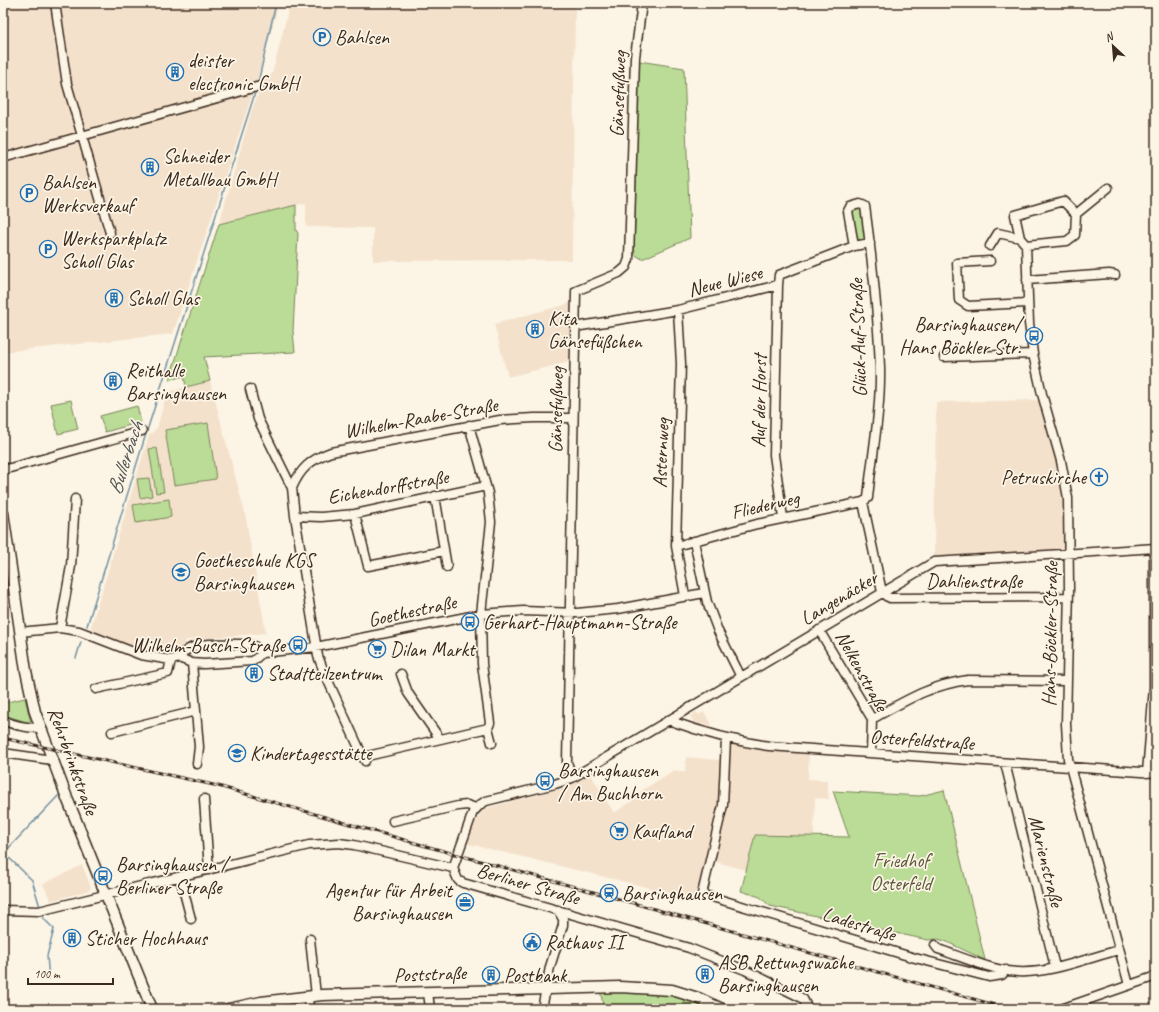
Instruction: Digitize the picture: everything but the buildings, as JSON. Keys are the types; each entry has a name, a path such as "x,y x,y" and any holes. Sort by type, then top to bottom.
{"main road":[{"name":"Rehrbrinkstraße","path":"3,513 29,686 40,728 152,1009"},
{"name":"Poststraße","path":"228,1009 261,1002 312,996 633,987 672,990 698,998 722,1009"}],"street":[{"path":"55,3 67,84 110,233"},
{"name":"Gänsefußweg","path":"572,778 567,762 576,291 619,272 626,267 629,259 636,57 642,3"},
{"path":"3,158 260,86"},
{"path":"1076,214 1108,188"},
{"path":"1063,201 1076,214 1076,235 1067,241 1026,245 1020,238 1015,216 1063,201"},
{"name":"Glück-Auf-Straße","path":"854,246 848,211 850,207 860,204 865,206 870,243 880,368 879,396 868,498 863,502"},
{"path":"990,246 998,233 1020,238"},
{"name":"Neue Wiese","path":"575,326 678,310 778,285 779,275 854,246 870,243"},
{"name":"Hans-Böckler-Straße","path":"1026,245 1028,303 1033,354 1042,394 1061,461 1066,490 1069,597 1066,724 1068,759 1129,985"},
{"path":"990,261 957,263 959,300 968,306 1028,303"},
{"path":"1027,280 1109,274 1115,275"},
{"name":"Auf der Horst","path":"778,285 774,455 783,518"},
{"name":"Asternweg","path":"678,310 681,364 676,546 685,596"},
{"path":"944,357 1033,354"},
{"path":"250,389 258,419 292,488 295,516 316,647 324,672 364,759 488,728"},
{"name":"Wilhelm-Raabe-Straße","path":"292,488 298,474 308,464 319,456 331,452 506,419 573,418"},
{"path":"469,425 486,486 491,522 481,614 482,664 490,723 488,728 492,743"},
{"path":"3,470 142,430"},
{"name":"Eichendorffstraße","path":"295,516 355,514 486,486"},
{"path":"435,496 448,567"},
{"path":"60,628 71,566 75,499"},
{"path":"863,502 882,592"},
{"name":"Fliederweg","path":"676,546 783,518 863,502"},
{"path":"355,514 368,566 444,551"},
{"path":"694,541 704,593 718,631 741,677"},
{"path":"1147,773 1155,687 1155,548"},
{"name":"Langenäcker","path":"476,808 486,801 555,784 572,778 934,562 1155,548"},
{"name":"Dahlienstraße","path":"882,592 890,598 1069,597"},
{"name":"Goethestraße","path":"20,632 60,628 79,631 141,655 175,659 192,663 254,661 262,653 316,647 481,614 523,611 577,613 618,609 704,593"},
{"name":"Nelkenstraße","path":"819,630 872,719 871,753"},
{"path":"96,689 168,673 175,659 182,652 194,646 236,644 254,646 262,653"},
{"path":"192,663 199,748 196,764"},
{"path":"400,674 408,693 440,739"},
{"path":"872,719 928,689 954,682 968,680 1067,681"},
{"path":"112,732 196,711"},
{"path":"680,713 687,727"},
{"path":"3,720 11,724 31,728 40,728"},
{"name":"Osterfeldstraße","path":"668,720 726,739 769,746 1156,774"},
{"name":"Ladestraße","path":"726,739 723,805 702,894 915,958 989,977 1002,975 1006,970"},
{"path":"3,753 52,760"},
{"name":"Marienstraße","path":"1005,763 1055,967"},
{"path":"204,799 209,870"},
{"path":"393,821 458,806 467,805 476,808 469,820 453,868"},
{"name":"Berliner Straße","path":"3,910 42,910 309,845 339,843 390,852 453,868 458,880 463,883 689,948 724,961 798,996 803,999 808,1009"},
{"path":"180,877 191,919"},
{"path":"542,1009 563,925 563,919 558,910"},
{"path":"310,939 312,996 310,1009"},
{"path":"935,945 938,950 1006,970 1031,972 1119,950"},
{"path":"1060,1009 1156,976"},
{"path":"428,992 430,1009"}],"shaded area":[{"path":"3,3 279,3 257,80 173,334 3,352"},
{"name":"Bahlsen","path":"290,3 575,3 572,260 373,261 373,228 306,227 306,203 219,224 252,109 260,90 260,84 272,74"},
{"path":"571,303 569,362 508,377 494,324"},
{"name":"Goetheschule KGS Barsinghausen","path":"210,381 245,513 266,633 187,640 177,653 173,655 133,647 90,630 149,435 157,428 167,392"},
{"path":"1044,400 1061,461 1068,553 934,562 936,402"},
{"path":"697,712 698,715 704,712 712,724 707,727 704,723 697,727 690,716"},
{"path":"730,743 809,752 808,779 827,780 829,799 815,798 814,836 755,835 746,870 708,860 699,900 465,843 480,814 486,808 567,787 590,773 614,813 640,796 638,793 674,770 685,772 686,757 729,761"},
{"path":"82,865 91,887 90,890 51,901 43,884"}],"green space":[{"path":"639,61 684,68 690,238 642,259 634,254"},
{"path":"296,205 296,230 298,233 293,331 295,352 204,357 210,381 186,387 184,376 169,380 219,224"},
{"path":"865,206 870,243 854,246 850,207"},
{"path":"71,400 78,429 58,434 51,404"},
{"path":"137,406 141,422 105,432 100,416"},
{"path":"208,423 216,479 174,485 165,430"},
{"path":"157,448 164,492 156,493 149,449"},
{"path":"149,478 152,496 140,498 137,479"},
{"path":"169,499 171,517 136,523 133,505"},
{"path":"25,698 31,723 3,715 3,703"},
{"name":"Friedhof Osterfeld","path":"944,790 985,960 938,939 928,940 770,906 760,897 741,891 755,835 849,837 833,791 920,796"},
{"path":"600,990 670,995 683,998 711,1009 604,1009"}],"waterway":[{"name":"Bullerbach","path":"258,83 276,3"},
{"name":"Bullerbach","path":"87,626 145,437 255,93"},
{"name":"Bullerbach","path":"76,658 81,642"},
{"name":"Bullerbach","path":"3,854 59,795"},
{"path":"4,853 32,880 40,907"},
{"path":"42,913 44,919 54,929 47,956 49,979"}],"railway":[{"path":"3,738 218,786 422,845 1009,1009"}],"place":[{"name":"Bahlsen","path":"322,37"},
{"name":"deister electronic GmbH","path":"175,72"},
{"name":"Schneider Metallbau GmbH","path":"150,167"},
{"name":"Bahlsen Werksverkauf","path":"29,193"},
{"name":"Werksparkplatz Scholl Glas","path":"48,249"},
{"name":"Scholl Glas","path":"114,298"},
{"name":"Kita Gänsefüßchen","path":"535,329"},
{"name":"Barsinghausen/ Hans Böckler Str.","path":"1034,336"},
{"name":"Reithalle Barsinghausen","path":"113,381"},
{"name":"Petruskirche","path":"1099,477"},
{"name":"Goetheschule KGS Barsinghausen","path":"181,572"},
{"name":"Gerhart-Hauptmann-Straße","path":"470,622"},
{"name":"Wilhelm-Busch-Straße","path":"298,645"},
{"name":"Dilan Markt","path":"377,649"},
{"name":"Stadtteilzentrum","path":"254,673"},
{"name":"Kindertagesstätte","path":"237,753"},
{"name":"Barsinghausen / Am Buchhorn","path":"545,781"},
{"name":"Kaufland","path":"619,831"},
{"name":"Barsinghausen / Berliner Straße","path":"103,876"},
{"name":"Barsinghausen","path":"609,893"},
{"name":"Agentur für Arbeit Barsinghausen","path":"465,902"},
{"name":"Sticher Hochhaus","path":"72,938"},
{"name":"Rathaus II","path":"532,942"},
{"name":"ASB Rettungswache Barsinghausen","path":"705,974"},
{"name":"Postbank","path":"491,975"}]}
